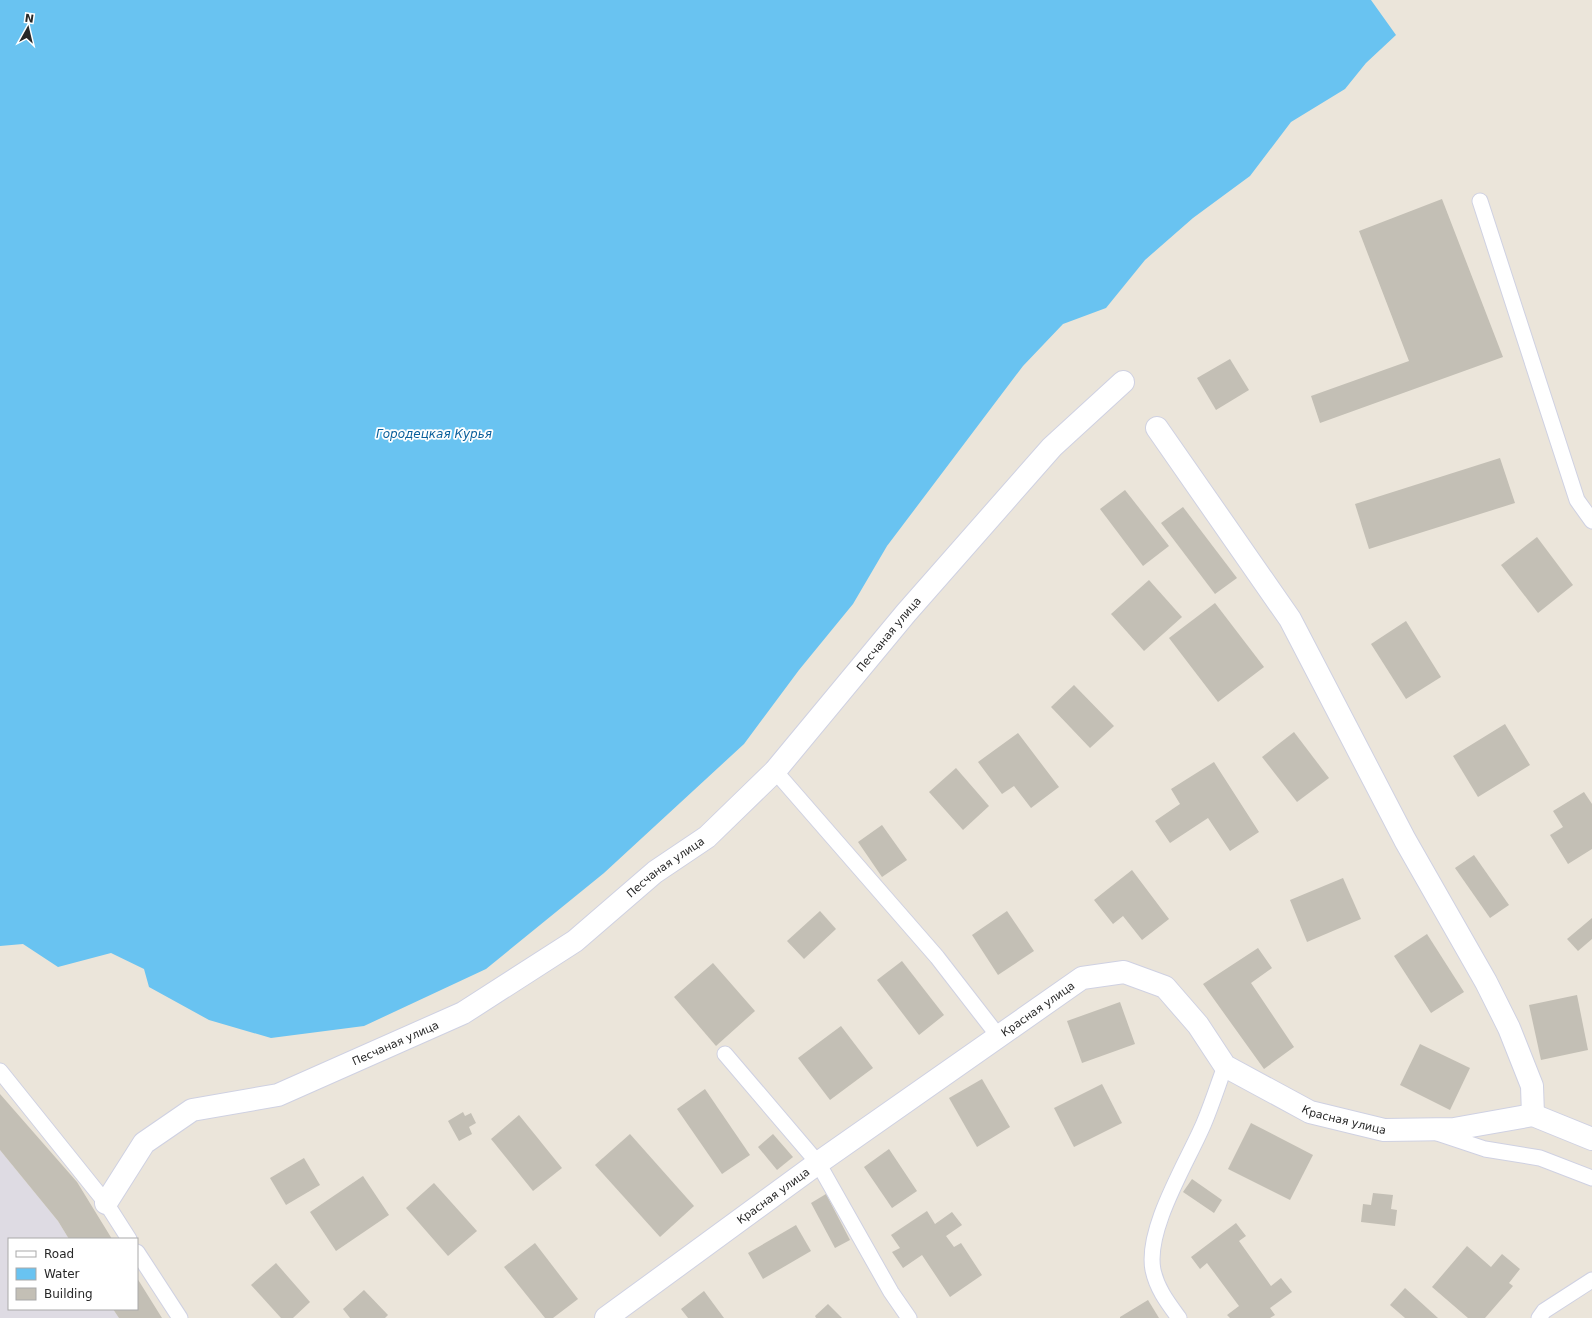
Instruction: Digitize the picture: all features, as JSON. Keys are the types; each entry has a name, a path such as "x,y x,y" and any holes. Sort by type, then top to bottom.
{"street":[{"name":"Песчаная улица","path":"106,1203 144,1143 192,1110 278,1095 463,1013 575,941 655,872 707,837 775,771 906,613 1052,447 1123,382"},
{"path":"1157,428 1290,620 1405,840 1486,982 1509,1028 1532,1086 1533,1115 1592,1139"},
{"name":"Красная улица","path":"606,1318 818,1163 1082,978 1124,972 1165,987 1198,1025 1225,1066 1310,1112 1384,1130 1454,1129 1533,1115"}],"lane":[{"path":"1480,201 1577,500 1592,521"},
{"path":"775,771 937,957 999,1037"},
{"path":"725,1054 818,1163 890,1292 909,1318"},
{"path":"1179,1318 1160,1290 1153,1269 1153,1241 1175,1181 1203,1124 1225,1066"},
{"path":"0,1071 106,1203 128,1238"},
{"path":"1426,1130 1485,1149 1540,1158 1592,1178"},
{"path":"138,1254 180,1318"},
{"path":"1539,1318 1544,1311 1592,1280"}],"shaded area":[{"path":"0,1150 58,1221 68,1238 8,1238 8,1310 114,1310 119,1318 0,1318"}],"water":[{"name":"Городецкая Курья","path":"0,0 1371,0 1396,35 1366,63 1345,89 1291,122 1250,176 1193,218 1145,260 1106,308 1063,324 1023,366 887,546 853,604 799,670 744,744 604,873 486,969 364,1026 271,1038 209,1020 149,987 144,969 111,953 58,967 23,944 0,946"}],"building":[{"path":"1442,199 1503,357 1320,423 1311,396 1409,361 1359,231"},
{"path":"1230,359 1249,390 1216,410 1197,378"},
{"path":"1500,458 1515,503 1369,549 1355,504"},
{"path":"1125,490 1169,546 1143,566 1100,509"},
{"path":"1183,507 1237,578 1215,594 1161,523"},
{"path":"1537,537 1573,585 1538,613 1501,565"},
{"path":"1149,580 1182,617 1144,651 1111,614"},
{"path":"1215,603 1264,667 1218,702 1169,638"},
{"path":"1406,621 1441,677 1406,699 1371,644"},
{"path":"1074,685 1114,726 1090,748 1051,707"},
{"path":"1505,724 1530,765 1478,797 1453,756"},
{"path":"1294,732 1329,778 1297,802 1262,757"},
{"path":"1018,733 1059,787 1031,808 1014,786 1002,794 978,762"},
{"path":"1214,762 1259,832 1230,851 1208,818 1170,843 1155,821 1180,804 1171,789"},
{"path":"956,768 989,806 963,830 929,792"},
{"path":"1584,792 1592,804 1592,849 1568,864 1550,835 1563,827 1553,811"},
{"path":"882,825 907,860 882,877 858,842"},
{"path":"1474,855 1509,905 1490,918 1455,868"},
{"path":"1132,870 1169,919 1142,940 1123,916 1113,924 1094,900"},
{"path":"1343,878 1361,919 1307,942 1290,900"},
{"path":"820,911 836,929 804,959 787,941"},
{"path":"1007,911 1034,951 998,975 972,935"},
{"path":"1592,918 1592,939 1578,951 1567,939"},
{"path":"1427,934 1464,992 1431,1013 1394,956"},
{"path":"1258,948 1272,968 1251,983 1294,1047 1264,1069 1203,984"},
{"path":"902,961 944,1015 919,1035 877,980"},
{"path":"713,963 755,1011 716,1046 674,997"},
{"path":"1577,995 1588,1050 1541,1060 1529,1005"},
{"path":"1120,1002 1135,1044 1082,1063 1067,1021"},
{"path":"841,1026 873,1068 830,1100 798,1058"},
{"path":"1420,1044 1470,1068 1450,1110 1400,1085"},
{"path":"982,1079 1010,1127 977,1147 949,1098"},
{"path":"1102,1084 1122,1123 1074,1147 1054,1108"},
{"path":"705,1089 750,1155 722,1174 677,1109"},
{"path":"0,1094 77,1182 111,1238 68,1238 58,1221 0,1150"},
{"path":"463,1112 465,1116 471,1113 476,1123 469,1127 472,1134 459,1141 448,1121"},
{"path":"519,1115 562,1168 533,1191 491,1139"},
{"path":"1251,1123 1313,1155 1290,1200 1228,1169"},
{"path":"630,1134 694,1206 660,1237 595,1165"},
{"path":"773,1134 793,1157 777,1170 758,1147"},
{"path":"889,1149 917,1191 892,1208 864,1167"},
{"path":"304,1158 320,1185 286,1205 270,1178"},
{"path":"363,1176 389,1215 336,1251 310,1212"},
{"path":"1192,1179 1222,1200 1214,1213 1183,1192"},
{"path":"434,1183 477,1231 448,1256 406,1208"},
{"path":"1373,1193 1393,1195 1391,1209 1397,1210 1395,1226 1361,1222 1363,1204 1371,1205"},
{"path":"826,1194 850,1240 835,1248 811,1203"},
{"path":"927,1211 935,1224 952,1212 962,1225 946,1236 954,1247 961,1243 982,1275 950,1297 922,1255 903,1268 892,1252 900,1248 891,1235"},
{"path":"1236,1223 1246,1236 1239,1241 1271,1286 1281,1278 1292,1292 1270,1308 1275,1315 1270,1318 1230,1318 1227,1315 1239,1306 1207,1263 1200,1269 1191,1257"},
{"path":"796,1225 811,1251 763,1279 748,1253"},
{"path":"535,1243 578,1299 553,1318 545,1318 504,1267"},
{"path":"1467,1246 1491,1267 1502,1254 1520,1269 1509,1283 1513,1286 1485,1318 1468,1318 1432,1287"},
{"path":"276,1263 310,1302 293,1318 281,1318 251,1285"},
{"path":"138,1280 162,1318 119,1318 114,1310 138,1310"},
{"path":"1405,1288 1438,1318 1405,1318 1390,1305"},
{"path":"364,1290 388,1315 385,1318 350,1318 343,1309"},
{"path":"704,1291 724,1318 688,1318 681,1309"},
{"path":"1148,1300 1159,1318 1120,1318 1120,1317"},
{"path":"828,1304 842,1318 816,1318 815,1316"}]}
